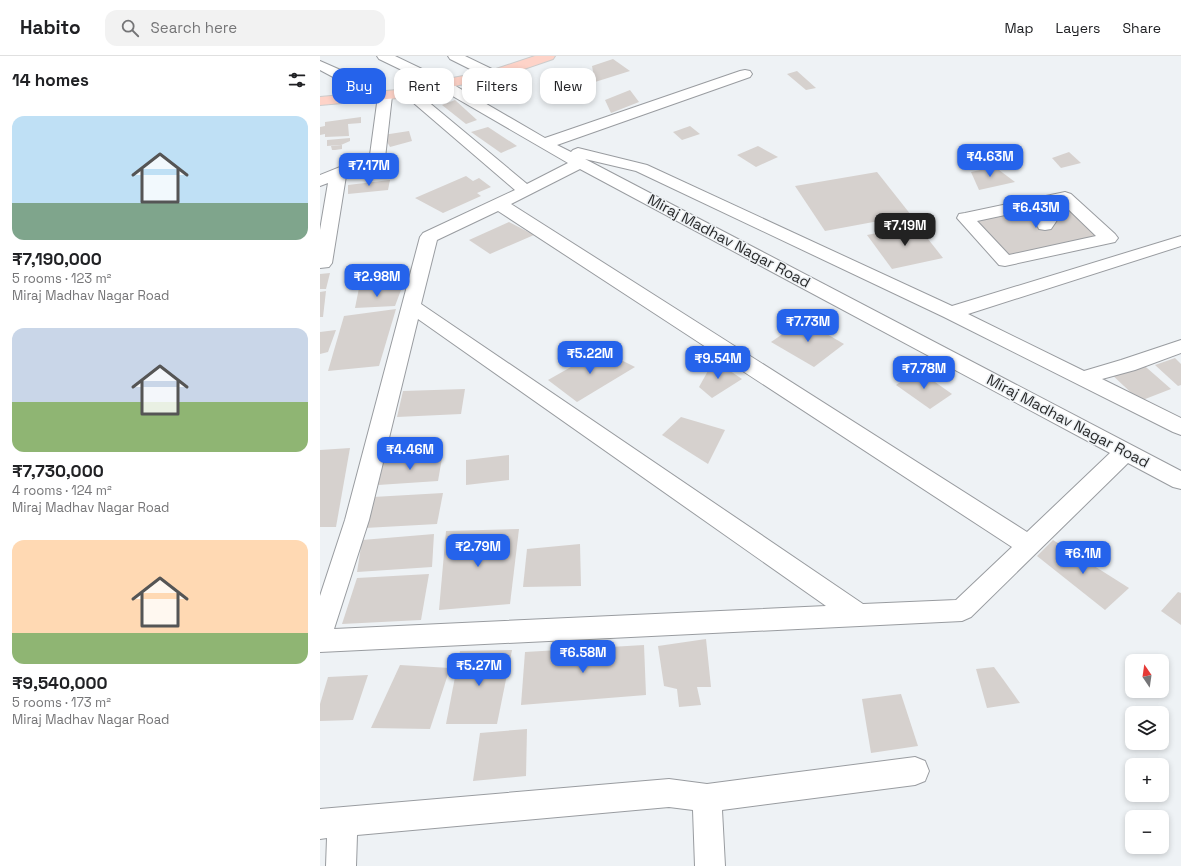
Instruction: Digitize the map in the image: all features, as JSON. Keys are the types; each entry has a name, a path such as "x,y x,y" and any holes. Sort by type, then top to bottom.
{"main road":[{"path":"513,68 548,56"},
{"path":"320,101 332,100"}],"street":[{"name":"Miraj Madhav Nagar Road","path":"384,56 409,68"},
{"path":"455,56 479,68"},
{"path":"320,65 332,71"},
{"path":"544,144 745,74"},
{"name":"Miraj Madhav Nagar Road","path":"454,91 544,144 1125,452 1181,480"},
{"path":"320,181 377,158 384,104"},
{"path":"423,104 526,191"},
{"path":"544,144 642,168 951,313 1181,427"},
{"path":"320,634 357,520 429,237 526,191 580,163"},
{"path":"320,263 323,263 338,174"},
{"path":"1065,197 1109,238 1005,261 965,218 1065,197"},
{"path":"1045,225 1065,197"},
{"path":"499,204 1028,545"},
{"path":"951,313 1180,241"},
{"path":"412,306 857,614"},
{"path":"1083,378 1128,365 1181,346"},
{"path":"320,642 857,614 962,610 1125,452"},
{"path":"341,866 331,823 669,793 707,798 915,771"},
{"path":"707,798 710,866"}],"building":[{"path":"613,59 630,71 596,82 596,68 592,68 592,66"},
{"path":"797,71 816,88 806,90 787,74"},
{"path":"630,90 639,102 611,113 605,100"},
{"path":"454,100 477,120 466,124 442,105 454,104"},
{"path":"361,117 361,123 348,124 349,136 325,137 325,134 320,135 320,127 325,126 325,122"},
{"path":"690,126 700,134 682,140 673,132"},
{"path":"488,127 517,146 501,153 471,132"},
{"path":"409,131 412,141 390,147 383,135"},
{"path":"350,138 350,141 341,145 327,146 327,140"},
{"path":"342,145 342,149 332,150 331,146"},
{"path":"758,146 778,157 756,167 737,155"},
{"path":"1069,152 1081,163 1061,168 1052,158"},
{"path":"995,167 1015,182 979,190 971,172"},
{"path":"877,172 911,215 825,231 795,186"},
{"path":"466,176 473,181 479,178 491,187 477,193 481,196 443,213 415,198"},
{"path":"390,180 388,190 348,194 348,185"},
{"path":"1065,197 1109,238 1005,261 965,218"},
{"path":"509,222 534,235 490,254 469,240"},
{"path":"917,225 943,258 892,269 867,235"},
{"path":"330,273 326,289 320,289 320,274"},
{"path":"359,288 401,290 395,306 355,308"},
{"path":"326,291 323,317 320,317 320,292"},
{"path":"396,309 379,366 328,371 344,316"},
{"path":"803,320 844,344 814,367 771,342"},
{"path":"336,330 328,352 320,354 320,332"},
{"path":"601,350 635,367 577,402 548,380"},
{"path":"1175,358 1181,364 1181,385 1178,386 1155,365"},
{"path":"714,360 742,379 712,398 699,387"},
{"path":"1139,361 1171,389 1140,401 1109,372"},
{"path":"918,370 952,394 930,409 896,385"},
{"path":"465,389 461,414 397,417 403,391"},
{"path":"681,417 725,430 708,464 662,435"},
{"path":"350,448 336,527 320,527 320,450"},
{"path":"509,455 509,480 466,485 466,460"},
{"path":"442,458 438,481 378,485 384,461"},
{"path":"443,493 437,524 365,528 373,497"},
{"path":"519,529 510,604 439,610 446,531"},
{"path":"434,534 432,567 357,572 362,540"},
{"path":"1053,540 1129,588 1105,610 1037,556"},
{"path":"580,544 581,586 523,587 527,549"},
{"path":"429,574 421,620 342,624 357,578"},
{"path":"1178,592 1181,593 1181,625 1161,611"},
{"path":"706,639 711,687 697,687 701,705 679,707 677,689 664,686 658,646"},
{"path":"644,645 646,695 521,705 525,652"},
{"path":"512,650 497,724 446,724 460,651"},
{"path":"400,665 450,668 430,729 371,728"},
{"path":"994,667 1020,703 987,708 976,669"},
{"path":"368,675 353,720 320,721 320,704 328,677"},
{"path":"901,694 918,746 871,753 862,699"},
{"path":"527,729 526,776 473,781 480,733"}]}
